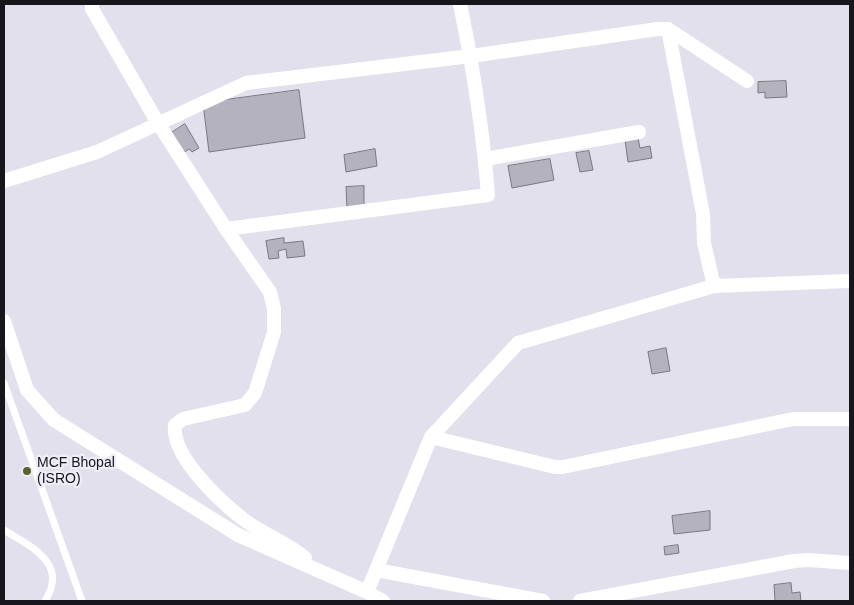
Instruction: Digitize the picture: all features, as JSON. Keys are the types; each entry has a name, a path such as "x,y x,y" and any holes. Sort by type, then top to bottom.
{"street":[{"path":"92,4 92,9 158,122 226,229 270,292 274,309 274,332 255,393 244,405 183,419 174,425 174,434 184,455 198,476 244,520 294,550 318,571"},
{"path":"226,229 488,195 485,159 470,56 460,4"},
{"path":"4,181 97,152 158,122 246,84 470,56 658,29 668,29 747,81"},
{"path":"668,29 703,214 704,243 714,286"},
{"path":"485,159 639,132"},
{"path":"367,592 432,437 518,343 714,286 850,281"},
{"path":"4,321 27,390 54,420 238,536 367,592 383,601"},
{"path":"432,437 563,468 793,419 850,419"},
{"path":"580,601 794,561 850,562"},
{"path":"376,570 543,601"}],"lane":[{"path":"4,383 82,601"},
{"path":"4,530 39,552 49,564 51,584 45,601"}],"building":[{"path":"786,81 787,97 765,98 765,92 758,93 758,82"},
{"path":"299,90 305,138 209,152 203,103"},
{"path":"185,124 199,148 192,152 189,149 183,153 171,133"},
{"path":"638,138 640,148 650,146 652,158 628,162 625,140"},
{"path":"375,149 377,166 346,172 344,155"},
{"path":"589,151 593,170 580,172 576,153"},
{"path":"550,159 554,180 512,188 508,166"},
{"path":"364,186 364,208 347,208 346,187"},
{"path":"284,238 284,243 303,241 305,256 287,258 286,249 278,251 279,258 269,259 266,241"},
{"path":"666,348 670,371 652,374 648,352"},
{"path":"710,511 710,530 674,534 672,516"},
{"path":"678,545 679,553 665,555 664,547"},
{"path":"791,583 792,593 800,592 801,601 775,601 774,585"}],"place":[{"name":"MCF Bhopal (ISRO)","path":"27,471"}]}
